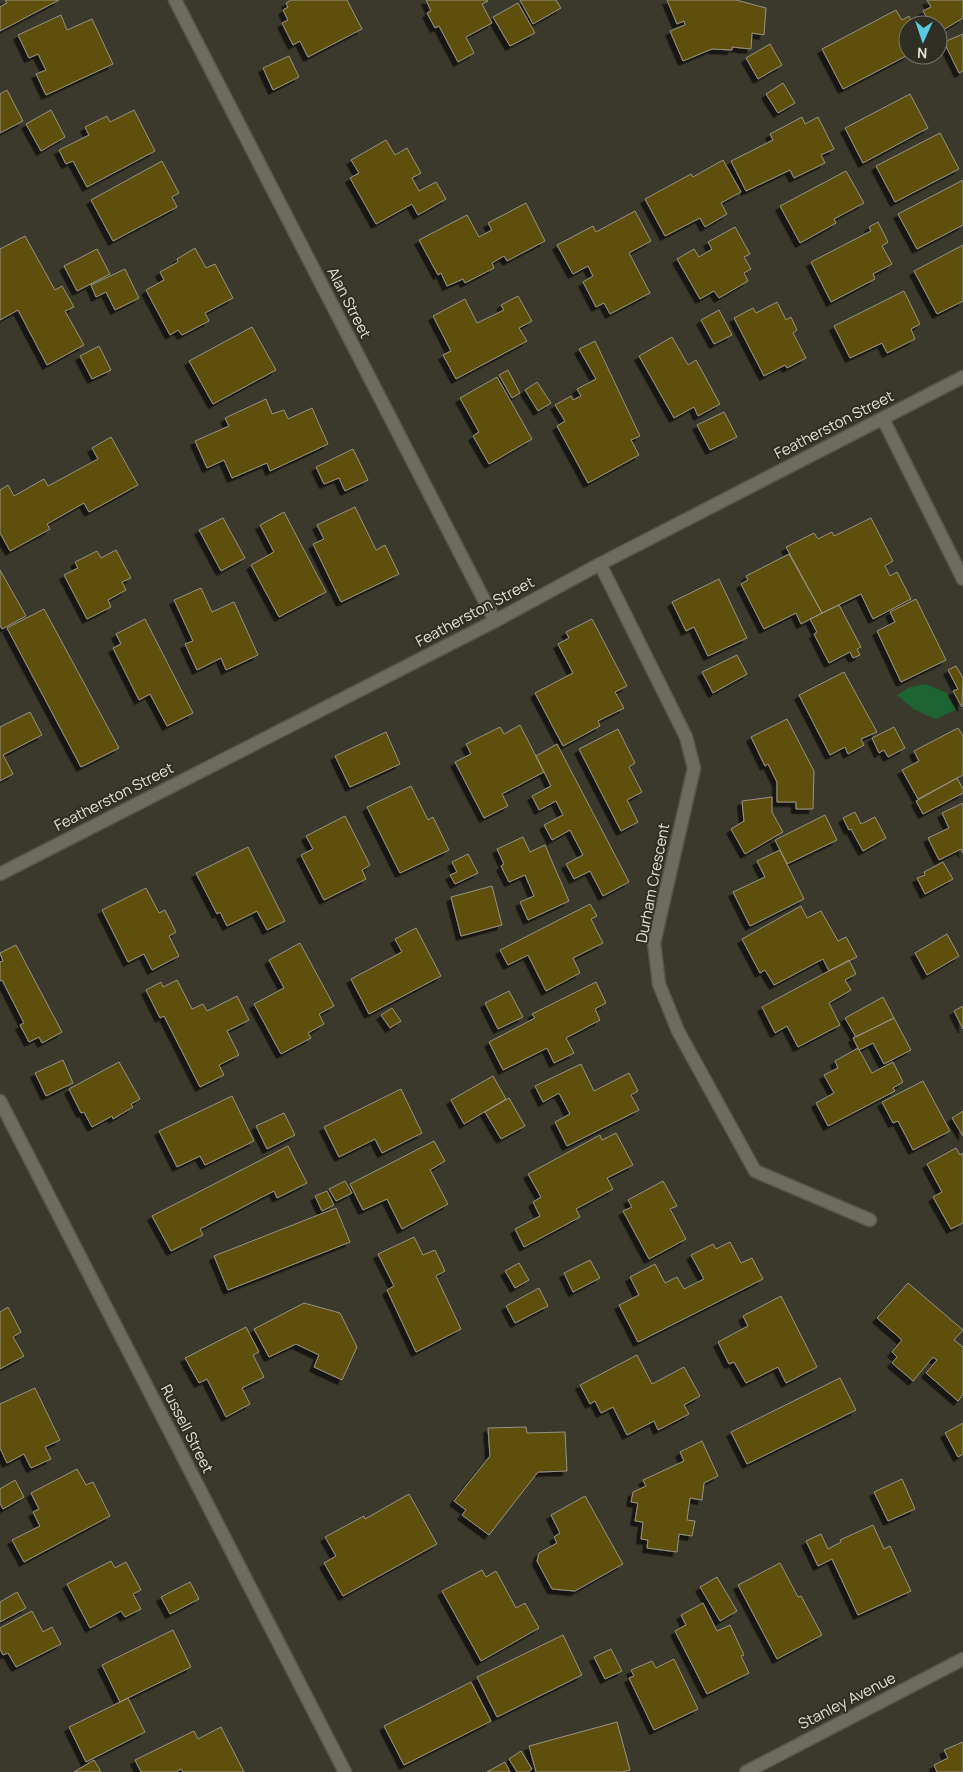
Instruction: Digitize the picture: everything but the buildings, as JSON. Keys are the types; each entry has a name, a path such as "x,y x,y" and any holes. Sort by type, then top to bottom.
{"street":[{"name":"Alan Street","path":"175,0 495,621"},
{"name":"Featherston Street","path":"0,874 495,621 600,564 963,377"},
{"path":"883,419 963,579"},
{"name":"Durham Crescent","path":"600,564 686,737 694,768 654,943 659,984 678,1031 755,1171 870,1220"},
{"name":"Russell Street","path":"0,1102 345,1772"},
{"name":"Stanley Avenue","path":"746,1772 963,1659"}],"green space":[{"path":"926,684 947,693 956,710 935,719 913,709 897,695 910,687"}]}
